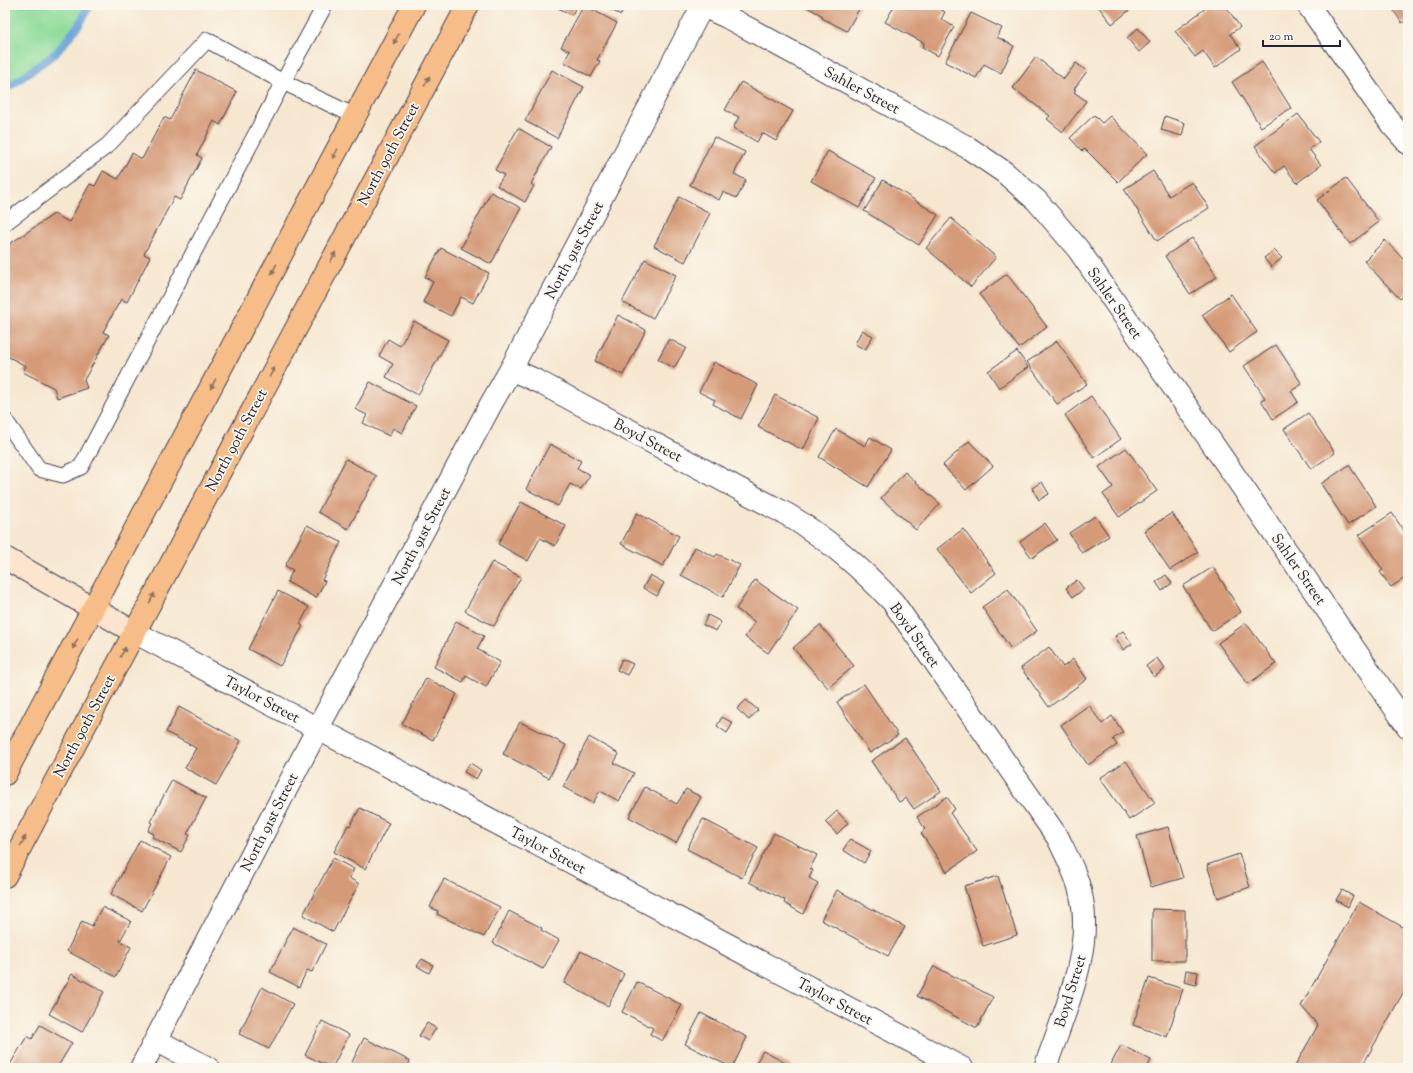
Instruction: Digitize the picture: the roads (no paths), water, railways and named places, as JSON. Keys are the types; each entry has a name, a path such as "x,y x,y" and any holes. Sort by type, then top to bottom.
{"main road":[{"path":"5,774 414,5"},
{"name":"North 90th Street","path":"5,876 468,5"}],"street":[{"path":"1308,5 1392,125 1408,143"},
{"name":"North 91st Street","path":"141,1068 318,728 491,404 512,369 703,6"},
{"name":"Sahler Street","path":"703,6 727,17 967,147 1004,172 1037,200 1078,249 1408,728"},
{"name":"Boyd Street","path":"512,369 539,382 808,527 840,550 867,574 893,602 1058,838 1076,874 1082,896 1085,927 1082,958 1045,1068"},
{"path":"5,558 134,632"},
{"name":"Taylor Street","path":"134,632 962,1068"},
{"path":"156,1040 208,1068"}],"lane":[{"path":"5,420 39,468 63,475 81,467 325,5"},
{"path":"5,223 108,145 207,40 283,82 355,116"}],"waterway":[{"path":"5,90 56,53 79,25 90,5"}]}
